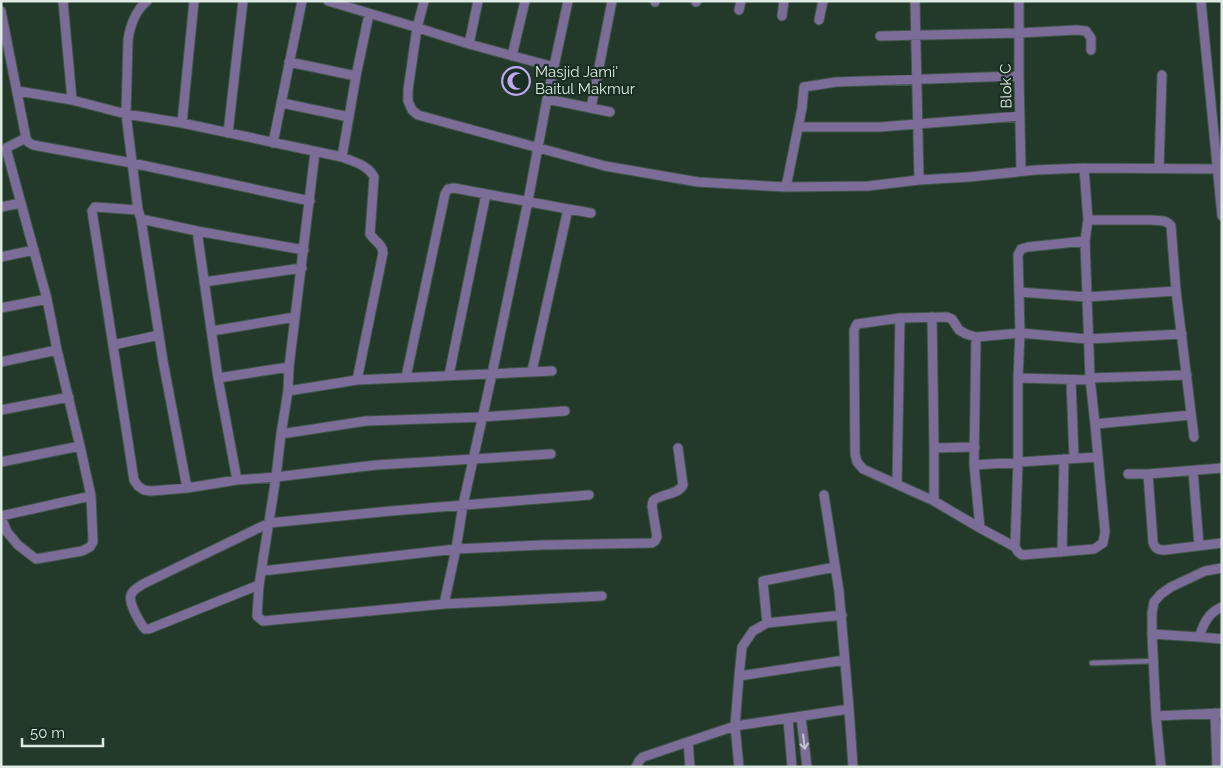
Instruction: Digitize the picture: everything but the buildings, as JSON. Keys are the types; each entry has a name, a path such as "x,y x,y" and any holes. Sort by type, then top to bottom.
{"street":[{"path":"63,1 72,100"},
{"path":"147,1 134,19 129,32 126,114 139,214 187,488"},
{"path":"182,123 194,1"},
{"path":"228,133 244,1"},
{"path":"273,143 302,1"},
{"path":"328,1 469,44 554,67"},
{"path":"424,1 417,28 408,90 408,101 412,110 418,115 605,166 698,182 786,187 868,186 1021,171 1084,168 1218,169"},
{"path":"469,44 478,1"},
{"path":"512,56 525,1"},
{"path":"444,604 568,1"},
{"path":"591,108 612,1"},
{"path":"782,16 784,1"},
{"path":"819,20 823,1"},
{"path":"915,1 919,180"},
{"name":"Blok C","path":"1019,1 1021,171"},
{"path":"1201,1 1222,216"},
{"path":"1,11 28,142 33,145 132,163 310,201"},
{"path":"342,157 369,14"},
{"path":"880,36 1078,30 1086,31 1091,38 1091,50"},
{"path":"289,62 356,76"},
{"path":"1159,168 1162,75"},
{"path":"786,187 802,108 804,87 836,82 1019,76"},
{"path":"18,91 72,100 126,114 182,123 342,157 366,167 374,177 370,234 383,249 356,380"},
{"path":"547,99 610,112"},
{"path":"282,103 349,117"},
{"path":"798,127 878,127 1020,116"},
{"path":"26,138 4,148 34,250 69,397 91,496 93,542 90,547 82,551 36,559 18,546 7,532 1,517 91,496"},
{"path":"315,152 289,367 288,390 259,585 257,616 263,621 444,604 602,596"},
{"path":"1084,168 1088,220 1085,240 1088,339 1090,379 1105,532 1103,543 1094,550 1022,555 1015,547 934,501 863,469 857,462 855,454 854,330 857,324 900,318 946,317 952,319 959,330 976,337 1020,333 1088,339 1182,334"},
{"path":"406,377 445,194 448,189 454,188 591,213"},
{"path":"449,375 486,194"},
{"path":"1,207 21,203"},
{"path":"304,250 197,231 139,214 95,207 92,211 134,480 138,486 144,490 151,491 376,464 552,454"},
{"path":"532,371 568,209"},
{"path":"1088,220 1151,220 1168,223 1171,226 1176,291 1194,437"},
{"path":"197,231 218,378 237,480"},
{"path":"1015,547 1020,333 1018,255 1021,249 1028,247 1085,240"},
{"path":"1,257 34,250"},
{"path":"204,282 302,268"},
{"path":"1019,292 1087,297 1176,291"},
{"path":"1,308 47,300"},
{"path":"212,331 296,317"},
{"path":"932,317 934,501"},
{"path":"897,484 900,318"},
{"path":"113,345 159,335"},
{"path":"976,337 974,465 980,528"},
{"path":"1,362 57,350"},
{"path":"218,378 289,367"},
{"path":"288,390 356,380 552,371"},
{"path":"1018,378 1071,380 1187,374"},
{"path":"1071,380 1074,458"},
{"path":"1,410 69,397"},
{"path":"281,434 366,421 483,417 566,411"},
{"path":"1095,424 1192,415"},
{"path":"1,462 80,446"},
{"path":"934,448 975,447"},
{"path":"262,571 456,549 652,543 657,536 652,506 653,501 656,498 677,492 683,485 678,448"},
{"path":"974,465 1098,456"},
{"path":"1062,552 1064,459"},
{"path":"1128,474 1222,468"},
{"path":"1193,470 1199,545"},
{"path":"1148,474 1153,542 1155,547 1159,550 1165,550 1222,543"},
{"path":"259,585 149,629 145,629 142,625 131,599 132,593 143,584 269,523 589,495"},
{"path":"824,496 842,615 853,767"},
{"path":"767,623 763,581 835,567"},
{"path":"1161,767 1153,661 1152,613 1154,602 1171,587 1205,572 1222,568"},
{"path":"1199,637 1209,615 1222,607"},
{"path":"739,767 736,726 742,647 753,631 767,623 842,615"},
{"path":"1152,634 1222,639"},
{"path":"739,676 845,660"},
{"path":"636,767 643,757 736,726 849,709"},
{"path":"1156,716 1218,713 1217,767"},
{"path":"801,717 807,767"},
{"path":"788,718 792,767"},
{"path":"688,742 690,767"}],"lane":[{"path":"1092,663 1153,661"}],"place":[{"name":"Masjid Jami' Baitul Makmur","path":"516,81"}]}
